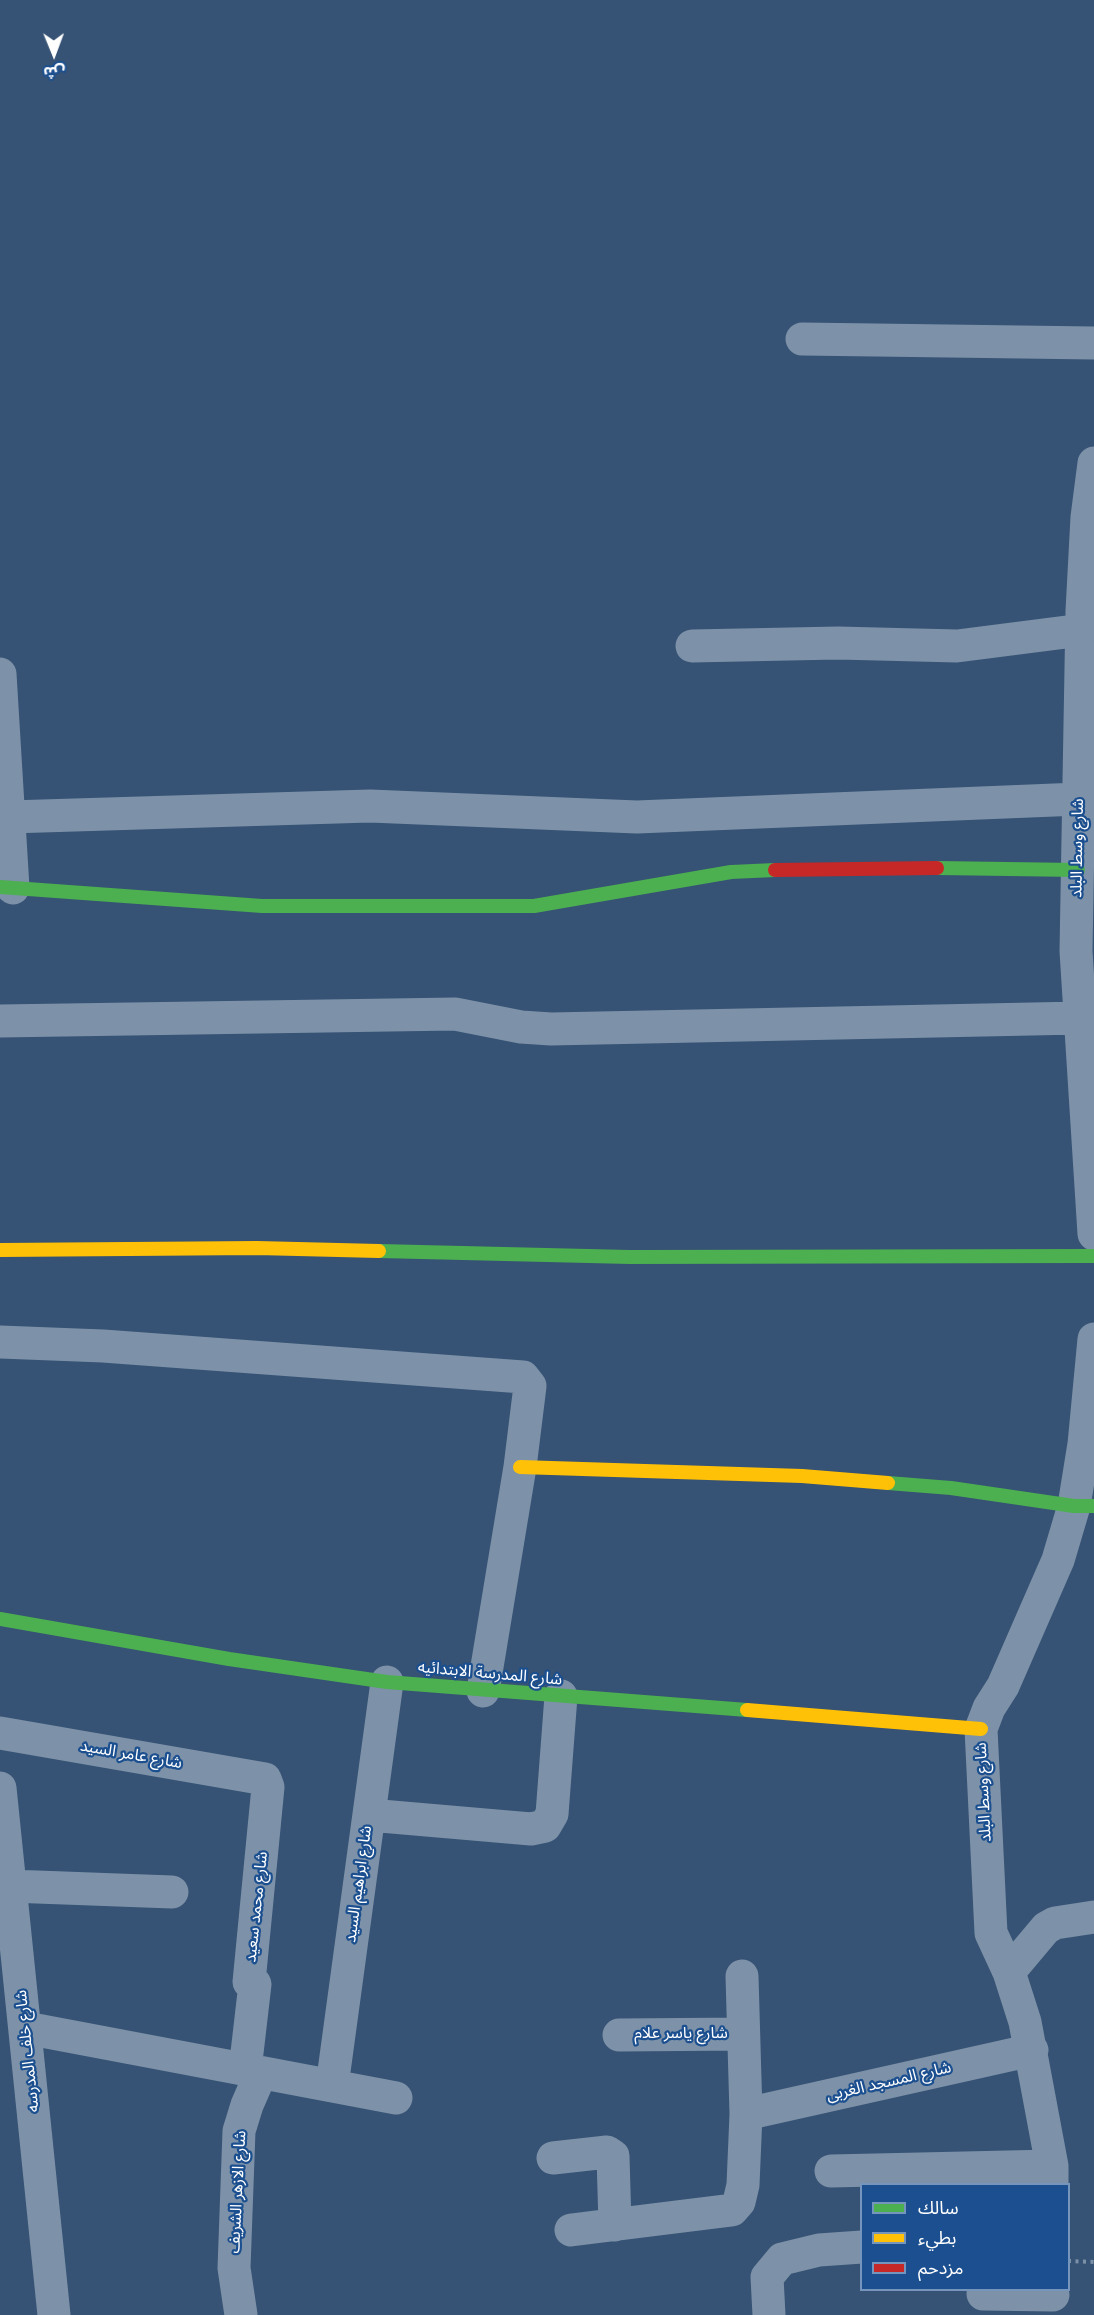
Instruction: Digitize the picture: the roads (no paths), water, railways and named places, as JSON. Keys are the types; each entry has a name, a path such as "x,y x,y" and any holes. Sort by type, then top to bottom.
{"street":[{"path":"802,339 1094,343"},
{"name":"شارع وسط البلد","path":"1094,463 1087,517 1082,630 1087,715 1079,799 1076,951 1094,1234"},
{"path":"692,646 837,643 957,646 1082,630"},
{"path":"0,674 9,817 7,888 180,898 262,906 407,908 534,906 730,872 876,867 1078,870"},
{"path":"9,817 370,806 637,816 1079,799"},
{"path":"0,1021 455,1014 521,1027 551,1029 1080,1017"},
{"path":"0,1250 257,1248 630,1257 1094,1256"},
{"name":"شارع وسط البلد","path":"1052,2175 1032,2050 1009,1972 994,1942 989,1913 981,1729 989,1708 1003,1686 1084,1506 1084,1444 1094,1339"},
{"path":"0,1342 103,1346 524,1377 530,1386 520,1467 483,1691"},
{"path":"520,1467 802,1476 951,1488 1084,1506"},
{"name":"شارع المدرسة الابتدائيه","path":"0,1619 206,1656 387,1682 981,1729"},
{"name":"شارع ابراهيم السيد","path":"332,2086 387,1682"},
{"path":"369,1815 531,1829 545,1826 552,1814 561,1696"},
{"name":"شارع عامر السيد","path":"0,1733 263,1777"},
{"name":"شارع محمد سعيد","path":"253,2072 255,1984 249,1982 268,1786 263,1777"},
{"name":"شارع خلف المدرسه","path":"0,1788 54,2315"},
{"path":"10,1886 172,1892"},
{"path":"1009,1972 1046,1928 1055,1923 1094,1917"},
{"path":"571,2230 732,2210 739,2202 746,2114 742,1976"},
{"path":"26,2028 396,2098"},
{"name":"شارع ياسر علام","path":"619,2035 743,2034"},
{"name":"شارع المسجد الغربى","path":"746,2114 1032,2050"},
{"name":"شارع الازهر الشريف","path":"241,2315 234,2268 239,2131 253,2072"},
{"path":"553,2158 607,2152 613,2156 615,2225"},
{"path":"831,2171 869,2177 1052,2175"},
{"path":"769,2315 767,2277 782,2259 819,2250 860,2247"},
{"path":"983,2294 1053,2300"}]}
